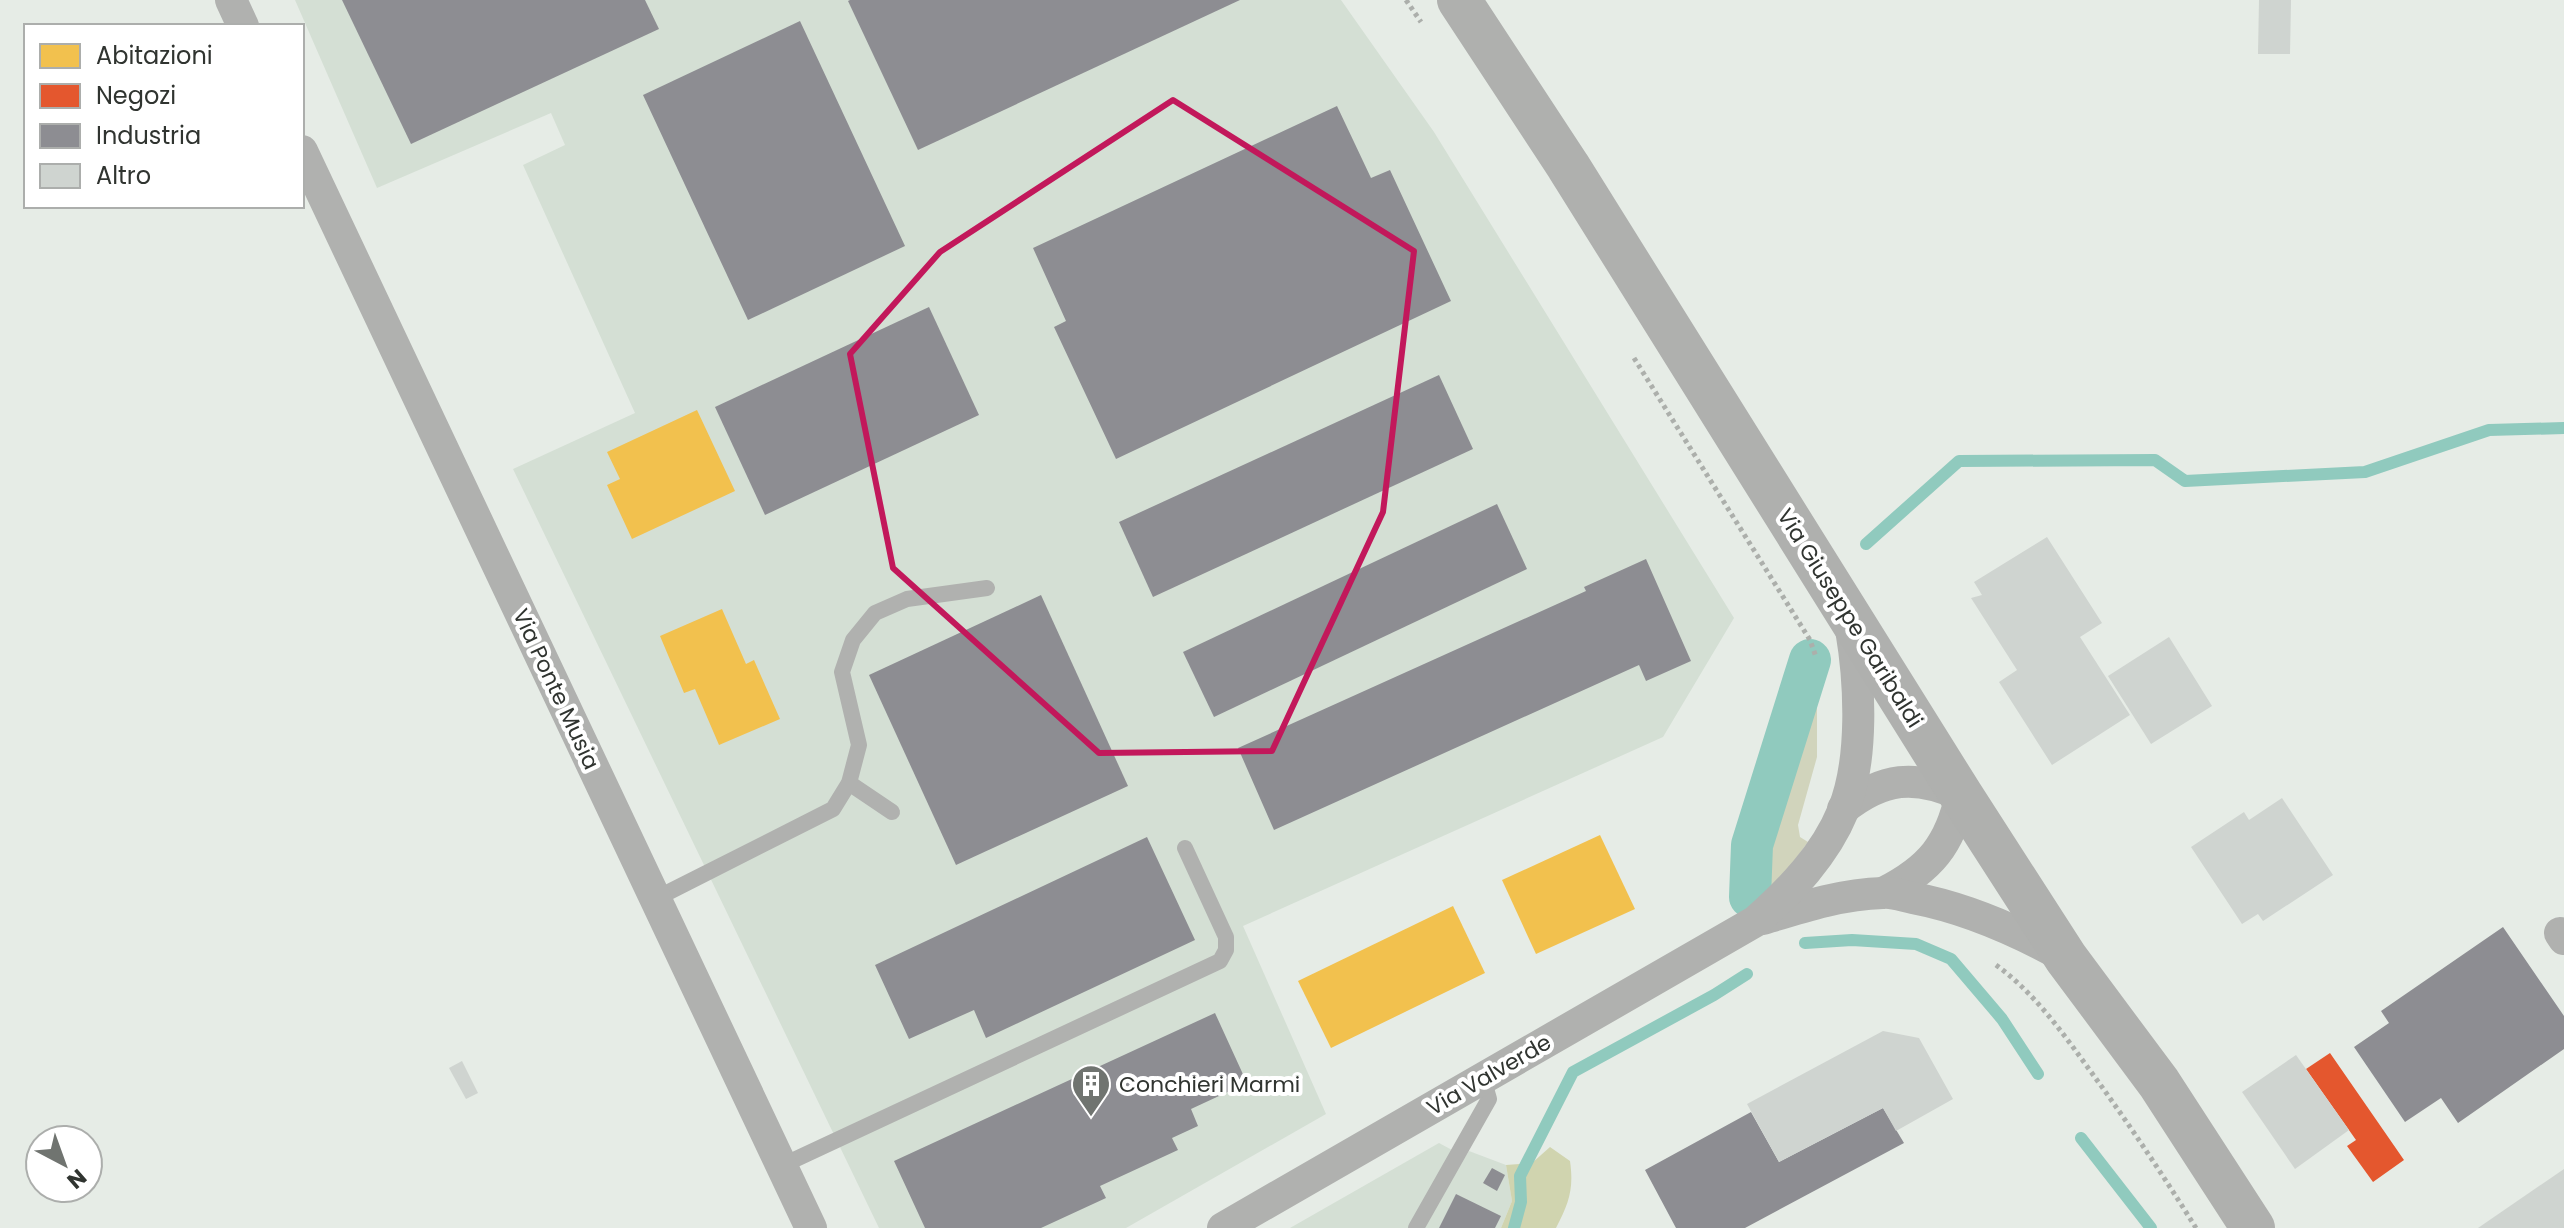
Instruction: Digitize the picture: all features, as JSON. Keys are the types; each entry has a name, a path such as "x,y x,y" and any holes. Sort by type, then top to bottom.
{"street":[{"path":"231,0 242,24"},
{"name":"Via Giuseppe Garibaldi","path":"1459,0 1568,166 1849,618 2066,958 2159,1083 2253,1228"},
{"name":"Via Ponte Musia","path":"304,155 811,1228"},
{"name":"Via Valverde","path":"1756,921 1806,870 1826,842 1843,809 1854,762 1859,714 1857,666 1849,618"},
{"name":"Via Valverde","path":"1843,809 1863,793 1887,783 1913,780 1938,785 1961,795 1955,820 1944,844 1928,864 1908,880 1885,892"},
{"name":"Via Valverde","path":"1223,1228 1756,921 1841,898 1885,892 1979,916 2024,935 2066,958"}],"lane":[{"path":"655,899 833,809 849,783 859,745 842,672 853,640 875,613 907,599 987,588"},
{"path":"849,783 892,812"},
{"path":"781,1166 1220,961 1226,950 1226,937 1185,848"},
{"path":"1416,1228 1489,1099 1483,1078"}],"path":[{"path":"1406,0 1423,26"},
{"path":"1631,352 1810,640 1820,666"},
{"path":"1993,963 2015,979 2071,1045 2143,1142 2196,1228"}],"highlighted area":[{"path":"1173,100 1414,251 1383,512 1272,751 1099,753 893,568 850,354 940,252"}],"shaded area":[{"path":"295,0 1341,0 1434,132 1734,618 1663,737 1243,926 1326,1114 1126,1228 879,1228 513,469 635,413 523,165 565,145 551,113 377,188"},
{"path":"1439,1143 1465,1157 1469,1151 1506,1165 1512,1201 1501,1228 1290,1228"}],"green space":[{"path":"1817,672 1817,757 1798,825 1800,837 1808,842 1780,880 1761,899 1759,868 1778,788"},
{"path":"1550,1147 1570,1161 1571,1171 1569,1196 1556,1228 1501,1228 1512,1201 1506,1165 1532,1163"}],"building: Abitazioni":[{"path":"697,410 735,491 632,539 607,485 620,479 607,452"},
{"path":"722,609 746,664 754,660 780,719 719,745 695,689 684,693 660,636"},
{"path":"1600,835 1635,909 1536,954 1502,880"},
{"path":"1453,906 1485,973 1331,1048 1298,981"}],"building: Negozi":[{"path":"2330,1053 2404,1160 2373,1182 2347,1146 2356,1140 2306,1069"}],"building: Industria":[{"path":"342,0 645,0 659,29 411,144"},
{"path":"850,0 1240,0 918,150"},
{"path":"800,21 905,246 748,320 643,95"},
{"path":"1337,106 1371,178 1390,170 1451,301 1116,459 1054,327 1066,321 1033,248"},
{"path":"929,307 979,415 765,515 715,407"},
{"path":"1439,375 1473,449 1153,597 1119,522"},
{"path":"1497,504 1527,569 1214,717 1183,652"},
{"path":"1646,559 1691,661 1646,681 1639,665 1274,830 1238,748 1586,591 1584,587"},
{"path":"1041,595 1128,786 956,865 869,675"},
{"path":"1147,837 1195,940 986,1038 974,1010 909,1039 875,965"},
{"path":"2503,927 2564,1016 2564,1049 2458,1123 2441,1098 2405,1122 2354,1047 2389,1023 2381,1011"},
{"name":"Conchieri Marmi","path":"1215,1013 1247,1083 1191,1109 1198,1126 1172,1138 1178,1150 1100,1186 1106,1198 1041,1228 925,1228 894,1161"},
{"path":"1883,1108 1904,1143 1745,1228 1676,1228 1645,1170 1751,1112 1779,1162"},
{"path":"1492,1168 1505,1175 1497,1191 1483,1183"},
{"path":"1456,1194 1501,1216 1495,1228 1439,1228"}],"building: Altro":[{"path":"2259,0 2291,0 2290,54 2258,54"},
{"path":"2047,537 2102,623 2080,637 2130,715 2052,765 1999,682 2017,670 1971,598 1982,595 1974,582"},
{"path":"2169,637 2212,706 2151,744 2108,676"},
{"path":"2282,798 2333,875 2263,921 2258,914 2242,924 2191,847 2244,812 2249,820"},
{"path":"1883,1031 1919,1038 1953,1099 1896,1131 1883,1108 1779,1162 1747,1104"},
{"path":"2296,1055 2349,1130 2295,1169 2242,1092"},
{"path":"462,1061 478,1093 466,1099 449,1068"},
{"path":"2564,1169 2564,1228 2478,1228"}],"waterway":[{"path":"1866,544 1959,461 2155,460 2185,481 2365,472 2489,430 2564,428"},
{"path":"1750,897 1752,845 1810,660"},
{"path":"1805,943 1852,940 1916,944 1951,959 2002,1019 2038,1074"},
{"path":"1514,1228 1521,1202 1520,1176 1573,1072 1747,974"},
{"path":"2081,1138 2151,1228"}],"place":[{"name":"Conchieri Marmi","path":"1091,1118"}]}
